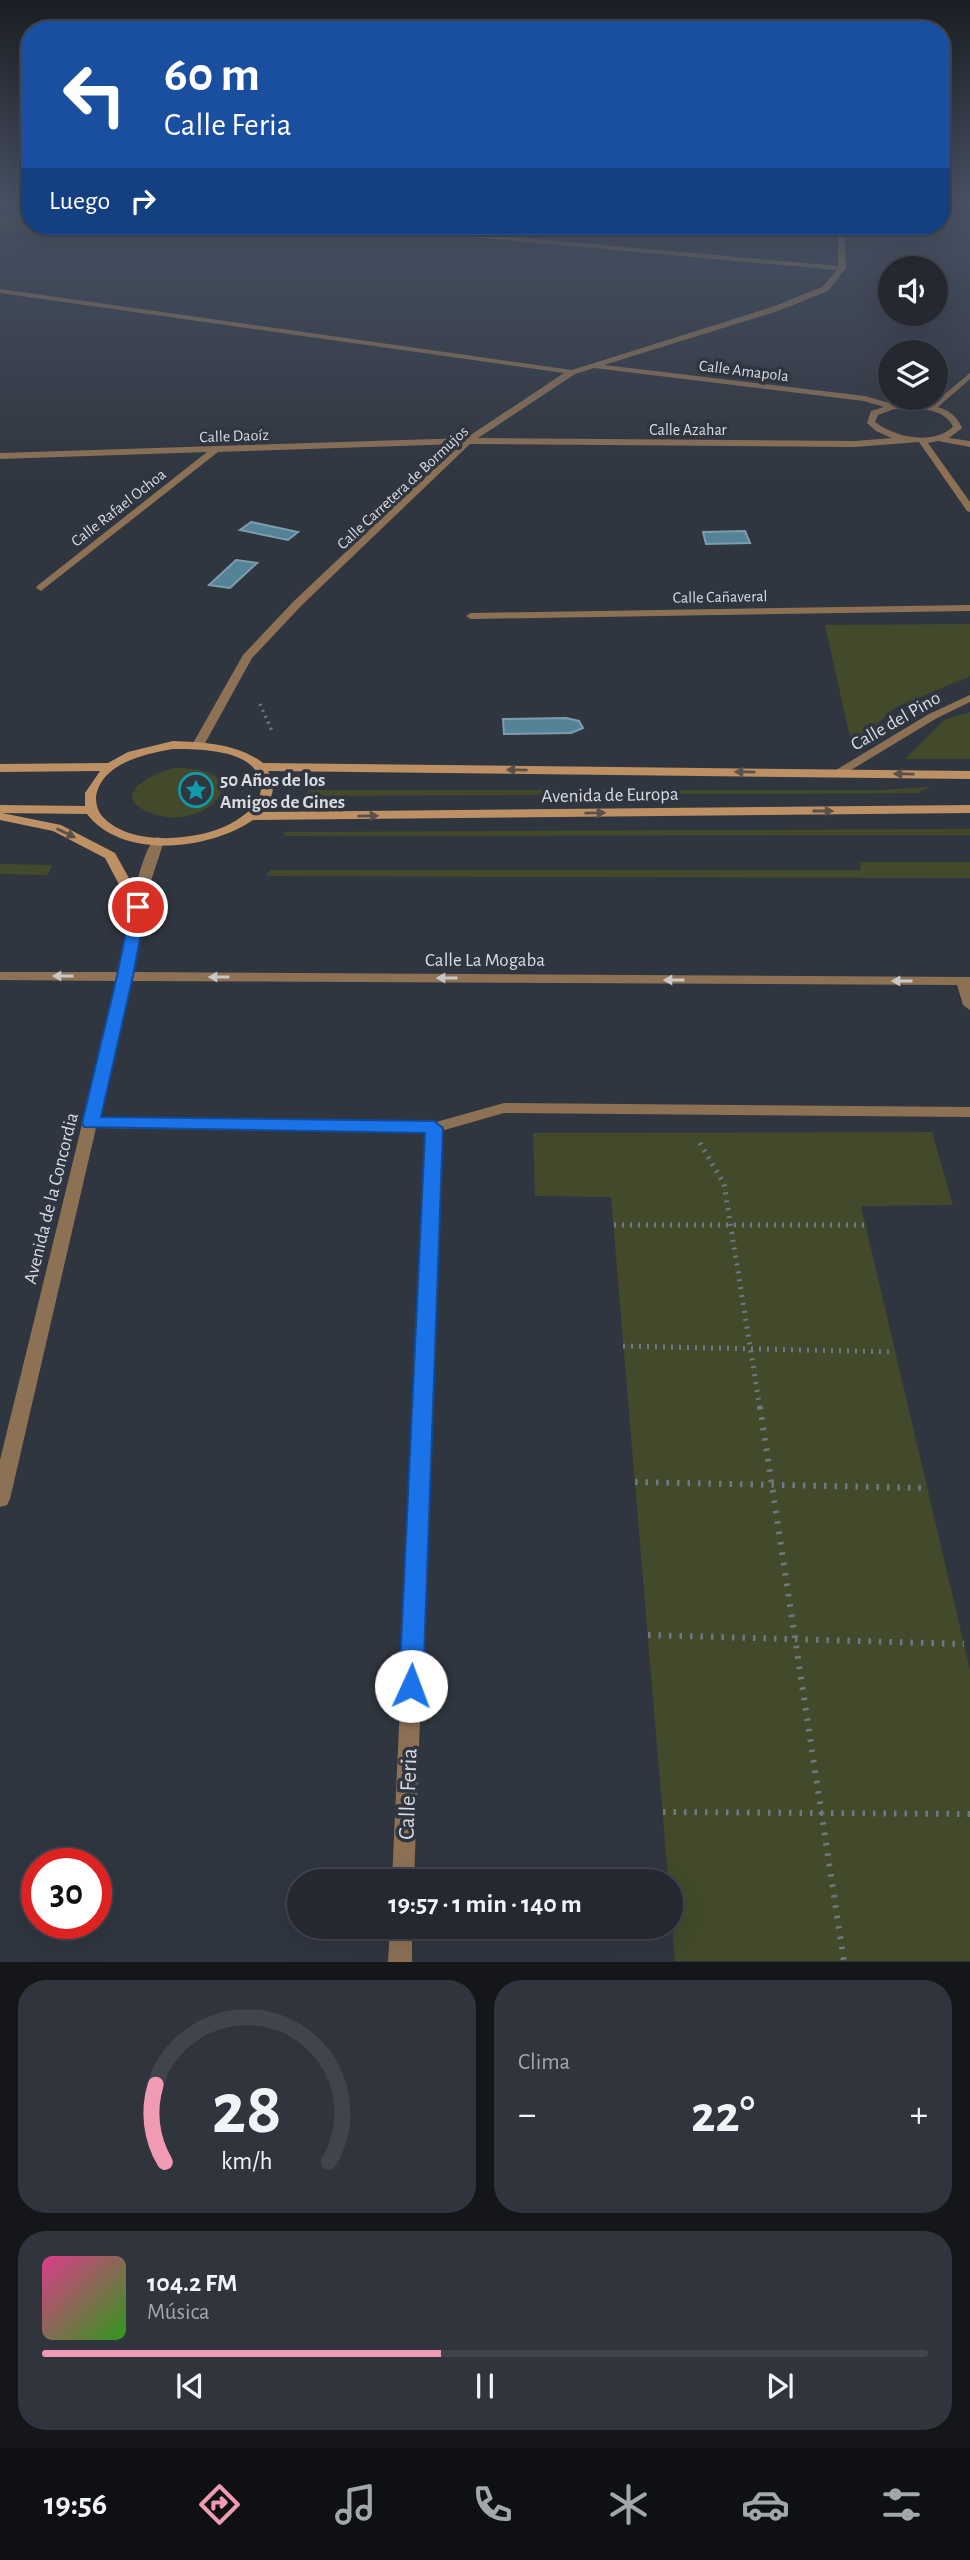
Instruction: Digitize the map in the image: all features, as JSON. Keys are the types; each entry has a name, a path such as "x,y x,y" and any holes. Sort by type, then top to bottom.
{"main road":[{"path":"198,745 234,752 261,767 267,779 267,792 262,804 232,828 209,836 158,841 135,838 115,831 101,822 92,810 89,796 96,781 110,767 150,750 198,745"},
{"path":"0,768 110,767"},
{"name":"Avenida de Europa","path":"261,767 970,775"},
{"path":"946,810 970,803"},
{"path":"0,809 92,810"},
{"name":"Avenida de Europa","path":"250,816 970,809"},
{"path":"0,816 57,828 110,856 138,907"}],"street":[{"path":"18,294 572,372"},
{"name":"Calle Carretera de Bormujos","path":"198,745 247,657 298,603 468,441 572,372 775,309 814,294"},
{"name":"Calle Amapola","path":"591,365 878,403"},
{"path":"948,394 970,375"},
{"path":"884,410 874,413 871,423 884,432 908,439 935,439 970,444"},
{"path":"933,410 952,417 958,428 935,439"},
{"name":"Calle Azahar","path":"468,441 855,444 908,439"},
{"path":"922,440 970,509"},
{"name":"Calle Daoíz","path":"0,456 468,441"},
{"name":"Calle Rafael Ochoa","path":"41,588 215,450"},
{"name":"Calle Cañaveral","path":"471,616 970,608"},
{"name":"Calle del Pino","path":"837,773 933,716 970,698"},
{"name":"Avenida de la Concordia","path":"0,1499 4,1463 90,1123 125,976 138,907 151,856 158,841"},
{"name":"Calle La Mogaba","path":"0,976 967,981"},
{"path":"967,981 970,1005"},
{"path":"90,1123 434,1128 503,1108 970,1112"},
{"name":"Calle Feria","path":"403,1869 434,1128"},
{"path":"400,1962 401,1939"}],"path":[{"path":"256,694 269,729 280,734"},
{"path":"679,1110 724,1184 732,1224 845,1962"},
{"path":"614,1225 866,1225"},
{"path":"623,1346 895,1352"},
{"path":"635,1482 928,1488"},
{"path":"648,1635 964,1644"},
{"path":"663,1812 970,1814"}],"green space":[{"path":"970,624 970,676 895,708 852,746 825,625"},
{"path":"970,712 970,759 905,759 944,720"},
{"path":"174,768 202,771 217,778 222,788 217,799 206,809 189,816 169,817 148,812 137,805 132,798 133,791 139,785 156,774"},
{"path":"930,787 918,793 308,796 308,790 879,790"},
{"path":"970,829 970,835 285,836 283,832"},
{"path":"860,862 970,862 970,878 266,876 270,870 861,870"},
{"path":"0,864 52,865 48,875 0,874"},
{"path":"932,1132 953,1205 861,1206 970,1670 970,1961 675,1961 673,1939 683,1939 683,1869 667,1869 611,1197 535,1196 533,1133"}],"water":[{"path":"251,522 298,532 288,540 240,530"},
{"path":"745,531 750,543 706,544 703,532"},
{"path":"236,560 257,563 230,588 209,585"},
{"path":"566,718 579,721 583,728 571,733 504,734 503,719"}],"place":[{"name":"50 Años de los Amigos de Gines","path":"196,790"}],"route":[{"path":"138,907 125,976 90,1123 434,1128 411,1686"}]}
